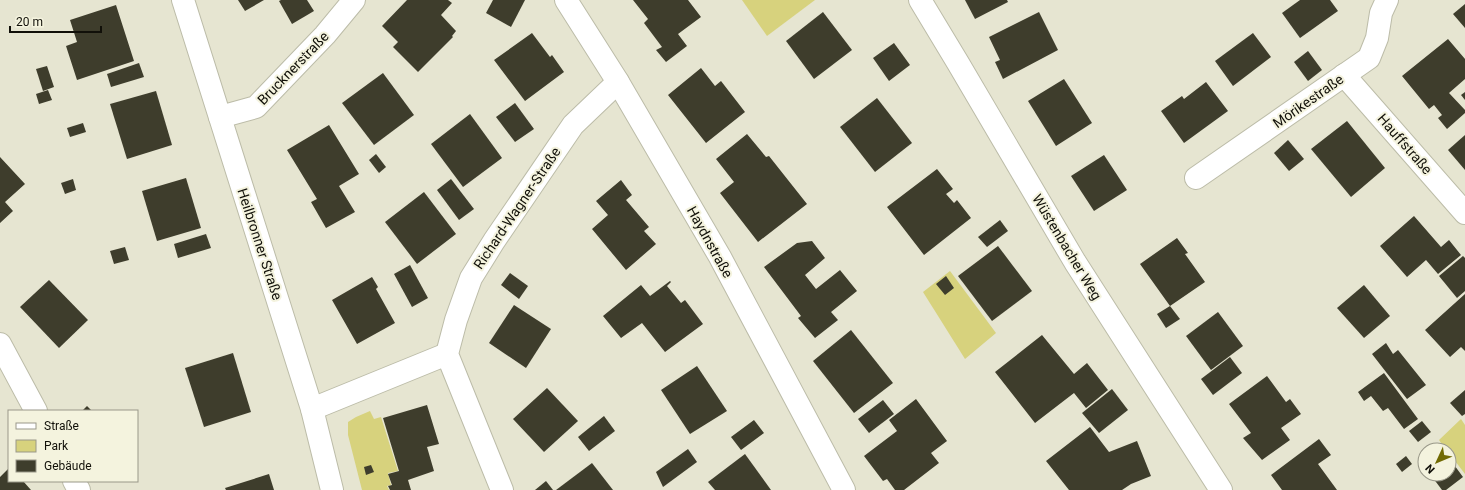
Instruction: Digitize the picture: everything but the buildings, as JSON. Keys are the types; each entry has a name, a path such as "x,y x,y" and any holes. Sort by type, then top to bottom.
{"street":[{"name":"Heilbronner Straße","path":"183,0 312,409 332,490"},
{"name":"Brucknerstraße","path":"220,117 256,107 325,34 354,0"},
{"name":"Haydnstraße","path":"566,0 618,82 720,257 844,490"},
{"name":"Wüstenbacher Weg","path":"920,0 1075,262 1221,490"},
{"name":"Mörikestraße","path":"1196,178 1369,58 1377,38 1379,4"},
{"name":"Hauffstraße","path":"1344,75 1465,213"},
{"name":"Richard-Wagner-Straße","path":"447,354 456,320 471,278 490,247 573,125 618,82"},
{"path":"0,344 35,410"},
{"path":"312,409 447,354 502,490"}],"green space":[{"path":"742,0 815,0 767,36"},
{"path":"950,271 996,333 965,359 923,292"},
{"path":"370,411 374,419 381,417 398,471 388,473 391,485 387,486 389,490 362,490 348,435 348,422"},
{"path":"1461,419 1465,425 1465,474 1457,464 1457,442 1440,442 1439,440"}]}
